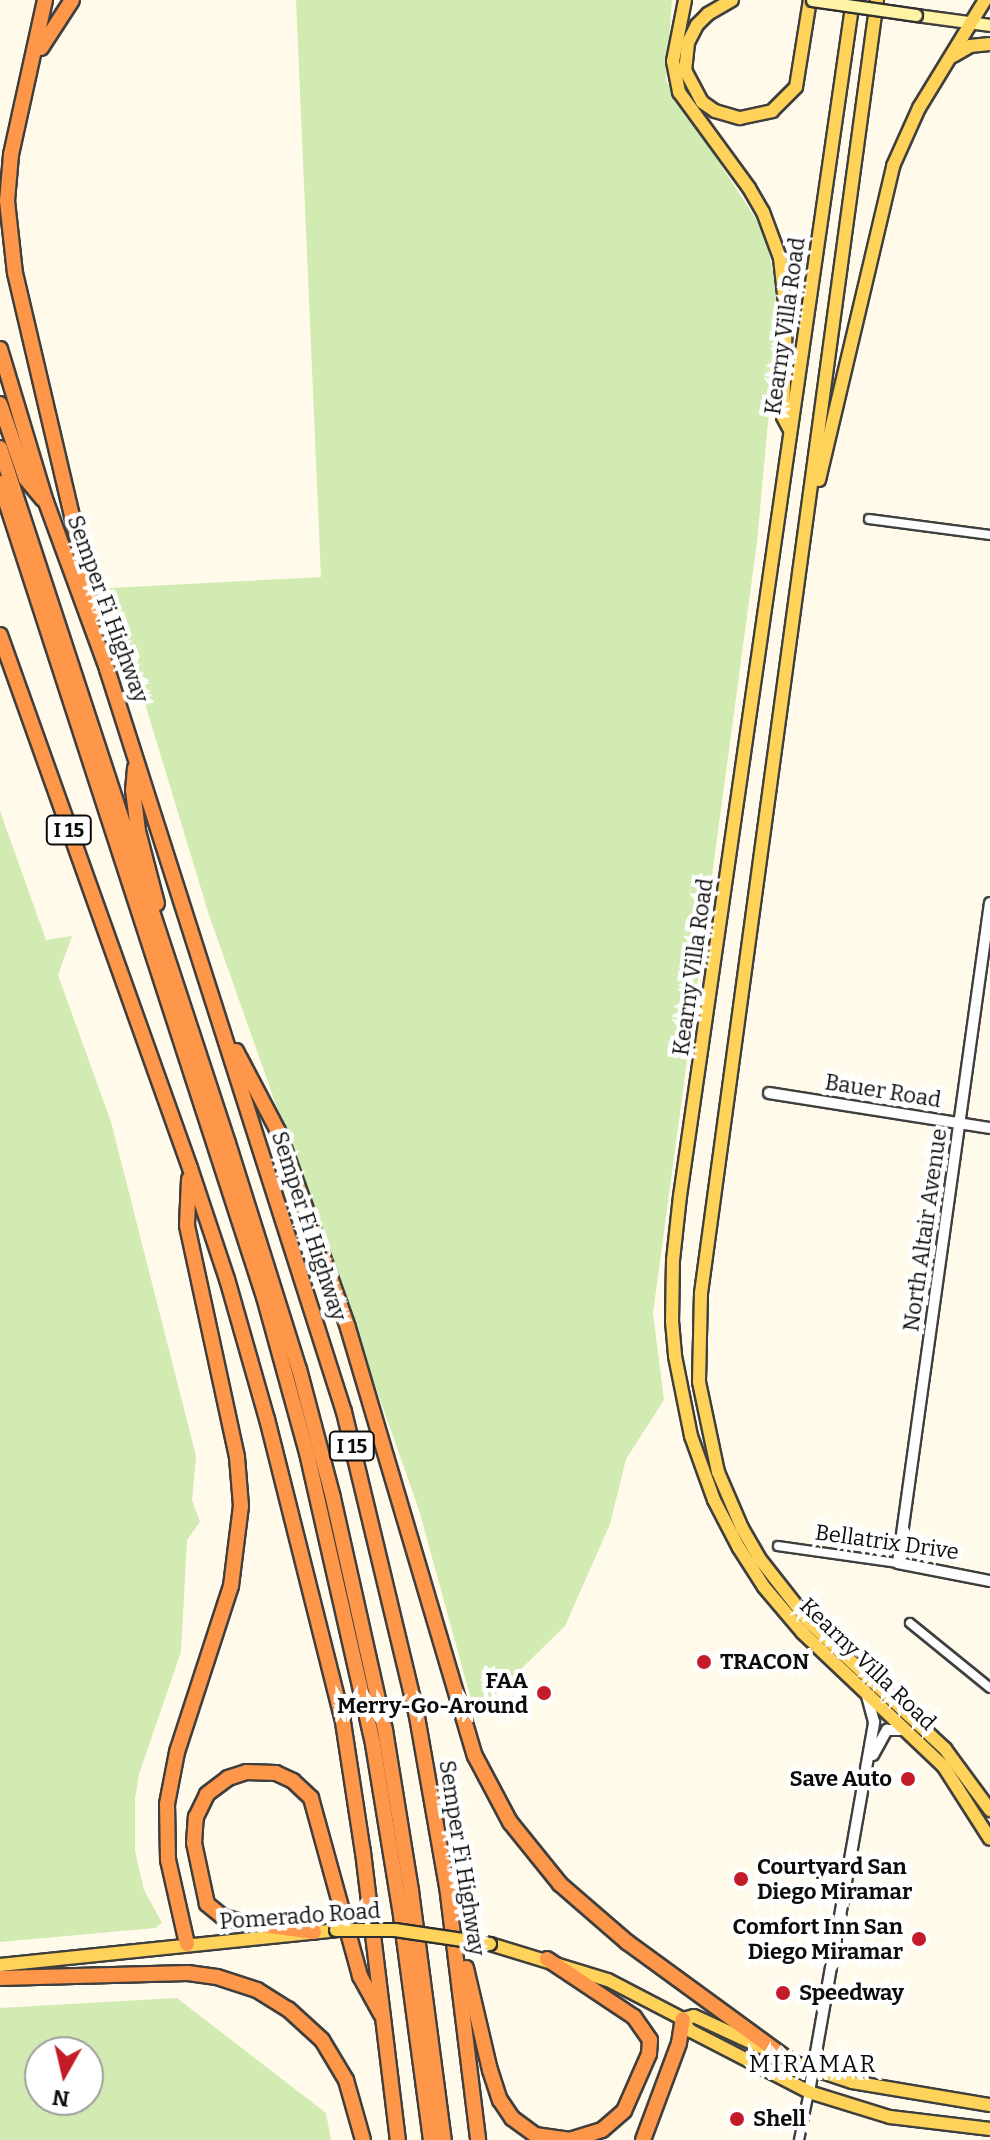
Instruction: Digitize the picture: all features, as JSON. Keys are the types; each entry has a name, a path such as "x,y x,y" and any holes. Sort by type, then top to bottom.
{"highway":[{"path":"45,0 11,155 7,201 15,273 107,669"},
{"path":"31,70 50,30 72,0"},
{"name":"Semper Fi Highway","path":"0,349 46,502 136,758 344,1412 416,1711 447,1886 478,2140"},
{"path":"0,404 26,479 46,502"},
{"path":"0,448 299,1369 333,1498 385,1730 411,1891 444,2140"},
{"path":"0,483 264,1297 307,1453 373,1744 404,1935 431,2140"},
{"name":"I 15","path":"0,635 190,1168 227,1279 267,1419 343,1722 385,2021 398,2140"},
{"path":"136,758 133,790 138,831 156,894 163,944"},
{"path":"217,1016 278,1131 348,1328 475,1756 510,1822 560,1884 627,1942 789,2060"},
{"path":"187,1944 168,1860 167,1804 177,1752 231,1586 241,1506 237,1457 187,1225 190,1168"},
{"path":"314,1932 241,1922 223,1917 207,1904 194,1843 196,1817 207,1794 228,1778 246,1772 276,1773 293,1781 311,1798 360,1976 385,2021"},
{"path":"447,1886 490,2070 500,2100 512,2118 535,2135 570,2140 602,2130 624,2111 651,2047 646,2031 634,2017 547,1959"},
{"path":"0,1978 188,1973 217,1977 257,1990 288,2009 322,2040 346,2080 363,2140"},
{"path":"643,2140 679,2043 683,2019"}],"main road":[{"path":"688,0 685,70 692,88 715,111 740,118 772,111 787,99 799,77 811,0 990,25"},
{"path":"688,0 673,61 679,92 749,188 763,212 780,258 786,312 783,417 790,430"},
{"path":"685,56 702,19 732,0"},
{"name":"Kearny Villa Road","path":"853,0 680,1196 673,1260 672,1321 675,1356 691,1436 726,1525 753,1570 789,1619 914,1735 957,1783 990,1839"},
{"name":"Kearny Villa Road","path":"877,0 821,407 812,498 701,1293 697,1350 702,1403 725,1493 747,1538 783,1592 810,1623 945,1749 990,1810"},
{"path":"812,498 823,469 886,189 908,128 985,0"},
{"path":"947,61 961,50 990,44"},
{"name":"Pomerado Road","path":"0,1965 336,1930 395,1930 490,1944 547,1959 608,1980 683,2019"},
{"path":"990,2105 898,2092 812,2069 694,2016 683,2019 689,2030 809,2092 890,2117 990,2129"}],"street":[{"path":"869,519 990,535"},
{"name":"North Altair Avenue","path":"898,1563 990,903"},
{"name":"Bauer Road","path":"769,1093 990,1128"},
{"name":"Bellatrix Drive","path":"778,1546 960,1572 990,1581"},
{"path":"910,1623 990,1688"},
{"path":"799,2140 874,1722 866,1692"},
{"path":"867,1768 887,1730 902,1728 914,1735"}],"green space":[{"path":"296,0 672,0 666,81 765,233 779,303 757,542 653,1313 664,1400 626,1459 610,1524 565,1626 475,1714 419,1510 209,915 110,588 321,577"},
{"path":"0,811 46,940 72,936 58,975 111,1122 196,1456 192,1500 200,1522 187,1540 181,1652 139,1774 135,1799 135,1851 144,1890 162,1923 155,1928 0,1942"},
{"path":"177,1998 326,2113 331,2140 0,2140 0,2008"}],"place":[{"name":"TRACON","path":"704,1662"},
{"name":"FAA Merry-Go-Around","path":"544,1693"},
{"name":"Save Auto","path":"908,1779"},
{"name":"Courtyard San Diego Miramar","path":"741,1879"},
{"name":"Comfort Inn San Diego Miramar","path":"919,1939"},
{"name":"Speedway","path":"783,1993"},
{"name":"Shell","path":"737,2119"}],"district":[{"name":"MIRAMAR","path":"813,2065"}]}
